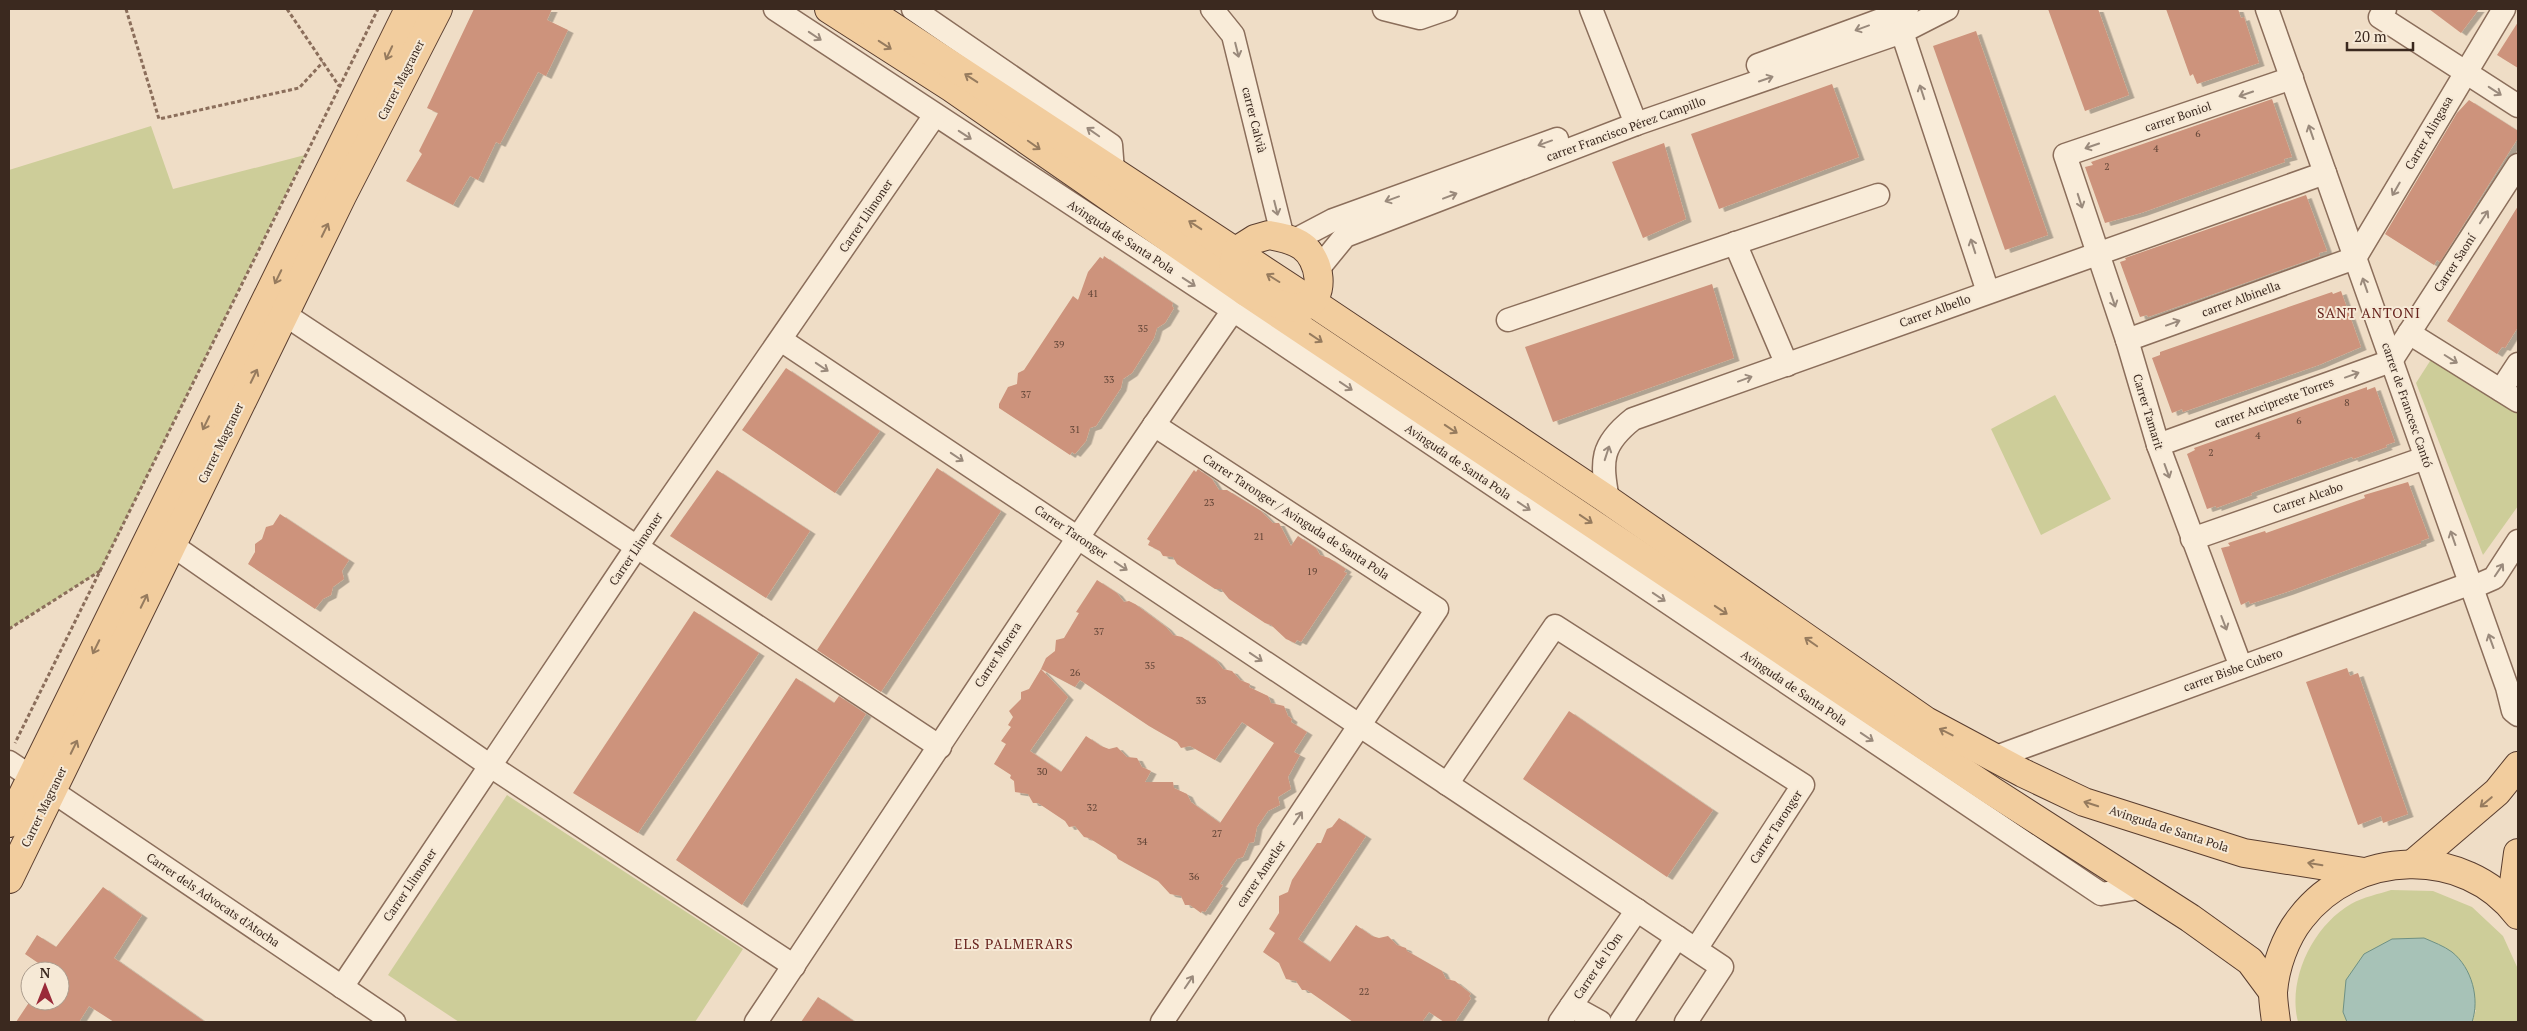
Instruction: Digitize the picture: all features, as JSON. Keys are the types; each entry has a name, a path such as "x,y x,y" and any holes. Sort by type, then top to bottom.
{"main road":[{"name":"Carrer Magraner","path":"9,879 42,784 409,9"},
{"name":"Carrer Magraner","path":"9,823 42,784 172,545 342,196 438,9"},
{"name":"Avinguda de Santa Pola","path":"829,9 952,88 1240,301 1992,791 2144,887 2250,961 2273,992"},
{"name":"Avinguda de Santa Pola","path":"866,9 1236,251 1261,270 1312,302 1608,500 1926,721 2023,773 2084,802 2244,853 2364,872"},
{"path":"1236,251 1255,239 1269,235 1288,239 1303,246 1312,256 1318,269 1318,288 1312,302"},
{"name":"Avinguda de Santa Pola","path":"1236,251 1233,267 1240,301"},
{"name":"Avinguda de Santa Pola","path":"1240,301 1291,307 1301,307 1312,302"},
{"path":"2414,863 2497,792 2518,766"},
{"path":"2514,910 2518,854"},
{"path":"2276,1022 2273,992 2282,953 2300,918 2328,890 2364,872 2389,865 2414,863 2450,868 2482,882 2514,910"}],"street":[{"name":"Avinguda de Santa Pola","path":"775,9 935,115 1240,301"},
{"path":"913,9 1111,145 1113,171"},
{"name":"carrer Calvià","path":"1212,9 1233,35 1288,239"},
{"path":"1384,9 1420,18 1446,9"},
{"path":"1591,9 1634,118"},
{"name":"carrer Francisco Pérez Campillo","path":"1890,20 1907,9"},
{"name":"carrer Francisco Pérez Campillo","path":"1318,269 1345,236 1634,118 1890,20 1947,9"},
{"name":"carrer de Francesc Cantó","path":"2268,9 2470,586 2513,687 2513,711 2518,715"},
{"name":"Carrer Alingasa","path":"2355,258 2478,49 2504,9"},
{"path":"2383,13 2465,72 2518,106"},
{"path":"1890,20 1988,292"},
{"name":"carrer Boniol","path":"2065,155 2292,78"},
{"name":"Carrer Llimoner","path":"342,987 636,548 935,115"},
{"name":"carrer Francisco Pérez Campillo","path":"1288,239 1334,220 1634,118"},
{"name":"Carrer Tamarit","path":"2065,155 2127,340 2158,445 2241,667"},
{"name":"Carrer Saoní","path":"2391,361 2518,165"},
{"name":"Carrer Albello","path":"1608,500 1604,480 1604,454 1615,433 1633,419 2325,173"},
{"path":"1508,320 1878,195"},
{"path":"1735,243 1787,364"},
{"name":"carrer Albinella","path":"2127,340 2355,258"},
{"name":"Carrer Morera","path":"756,1022 940,747 1023,617 1240,301"},
{"path":"284,314 940,747"},
{"path":"2410,333 2510,396 2518,364"},
{"name":"Carrer Taronger","path":"781,340 1447,784 1696,949 1803,785 1555,626 1447,784"},
{"name":"carrer Arcipreste Torres","path":"2158,445 2391,361"},
{"name":"Carrer Taronger / Avinguda de Santa Pola","path":"1154,425 1437,609 1360,726"},
{"name":"Carrer Alcabo","path":"2192,539 2425,458"},
{"name":"carrer Bisbe Cubero","path":"1996,757 2241,667 2494,578 2518,542"},
{"path":"172,545 489,766 794,966"},
{"name":"carrer Ametler","path":"1162,1022 1360,726"},
{"name":"Carrer dels Advocats d'Atocha","path":"10,755 42,784 394,1022"},
{"name":"Carrer de l'Om","path":"1566,1014 1637,910"},
{"path":"1621,1022 1677,937"},
{"path":"1686,1022 1722,967 1696,949"},
{"path":"1566,1014 1600,1022"}],"path":[{"path":"126,9 159,119 299,88 323,62"},
{"path":"287,9 340,86"},
{"path":"10,755 378,9"},
{"path":"9,629 100,571"}],"green space":[{"path":"151,126 173,189 305,155 100,571 9,629 9,170"},
{"path":"2432,358 2518,412 2518,506 2483,555 2416,383"},
{"path":"2055,395 2111,499 2041,535 1991,429"},
{"path":"507,795 743,949 695,1022 459,1022 388,975"},
{"path":"2391,890 2433,891 2472,907 2503,936 2518,969 2518,1022 2472,1022 2476,1010 2343,1012 2347,1022 2298,1022 2296,989 2306,955 2315,940 2337,914 2351,904"}],"shaded area":[{"path":"2424,938 2452,952 2465,966 2474,994 2475,1004 2472,1022 2347,1022 2343,1012 2346,980 2364,954 2392,939"}],"building":[{"path":"474,9 552,9 547,20 568,30 546,76 538,72 500,144 496,142 478,180 470,176 453,205 406,181 422,154 419,151 438,113 427,108"},
{"path":"2048,9 2098,9 2129,95 2085,111"},
{"path":"2166,9 2238,9 2241,18 2244,17 2259,63 2197,84 2193,74 2190,76"},
{"path":"2429,9 2479,9 2461,33"},
{"path":"2518,22 2518,68 2497,55"},
{"path":"1976,31 2048,235 2005,250 1933,46"},
{"path":"1832,84 1859,157 1719,209 1691,134"},
{"path":"2272,99 2292,157 2284,159 2285,162 2141,213 2105,223 2085,167 2093,165 2091,162"},
{"path":"2469,100 2518,131 2518,138 2440,262 2437,260 2434,265 2385,234 2457,113"},
{"path":"1664,143 1686,219 1643,238 1612,162"},
{"path":"2306,195 2327,251 2319,253 2320,256 2245,283 2148,317 2147,315 2140,317 2120,262 2126,260 2125,258"},
{"path":"2518,206 2518,327 2505,348 2502,347 2497,354 2447,321"},
{"path":"1104,256 1173,303 1172,306 1174,308 1165,323 1157,328 1154,338 1132,373 1123,379 1121,388 1096,426 1090,428 1086,441 1075,454 1072,452 1070,455 999,408 999,404 1008,387 1017,384 1018,373 1024,370 1073,296 1078,300 1088,272 1100,257 1103,259"},
{"path":"1712,284 1734,358 1553,422 1525,347"},
{"path":"2341,291 2361,347 2319,365 2183,412 2182,409 2172,413 2152,358 2160,355 2160,352 2332,292 2333,294"},
{"path":"786,368 880,431 835,493 742,430"},
{"path":"2367,387 2367,390 2375,387 2395,442 2386,445 2387,447 2353,459 2352,457 2251,493 2252,495 2216,508 2216,506 2207,509 2187,454 2195,450 2194,448"},
{"path":"937,468 1001,511 881,692 817,650"},
{"path":"1198,469 1212,479 1219,490 1227,490 1261,511 1273,523 1279,523 1291,546 1298,536 1316,548 1320,555 1329,558 1346,569 1344,572 1347,573 1301,642 1297,640 1295,643 1286,639 1271,625 1229,599 1221,589 1215,589 1177,564 1173,557 1163,556 1160,551 1148,545 1150,541 1147,539 1194,470 1196,472"},
{"path":"717,470 810,531 766,598 670,536"},
{"path":"2408,482 2429,538 2421,541 2421,543 2287,592 2250,604 2249,601 2241,605 2221,548 2230,546 2228,543 2265,531 2266,533 2365,498 2364,495"},
{"path":"280,514 349,560 342,571 344,579 333,587 331,595 323,599 315,609 248,564 255,552 255,544 262,539 266,527 273,525"},
{"path":"1097,580 1117,593 1124,602 1129,601 1135,604 1166,627 1173,635 1182,637 1216,660 1223,669 1232,671 1240,680 1250,684 1249,687 1268,696 1271,703 1284,706 1288,716 1292,719 1291,722 1307,732 1294,752 1300,755 1288,777 1291,789 1278,797 1280,805 1268,811 1257,827 1254,842 1249,843 1243,857 1237,859 1220,884 1223,885 1205,912 1202,911 1201,913 1190,905 1185,905 1181,896 1170,894 1158,881 1118,859 1116,855 1089,838 1084,837 1075,826 1069,827 1065,821 1038,803 1033,803 1028,794 1015,792 1014,781 1010,778 1011,775 994,764 1006,744 1001,741 1011,727 1008,725 1013,717 1009,711 1021,699 1021,692 1029,689 1046,658 1055,651 1056,640 1064,638 1079,613 1076,612","holes":["1041,669 1075,687 1080,680 1149,726 1177,742 1181,748 1190,746 1215,760 1242,722 1274,743 1220,823 1191,802 1187,794 1174,788 1173,782 1145,782 1151,771 1142,767 1137,758 1127,757 1117,747 1109,749 1086,736 1061,772 1030,751 1068,697"]},
{"path":"694,611 759,653 638,833 573,793"},
{"path":"2347,668 2350,676 2358,673 2408,814 2383,823 2381,816 2358,825 2306,682"},
{"path":"796,678 834,703 839,696 866,714 742,905 676,860"},
{"path":"1569,711 1713,810 1667,877 1523,779"},
{"path":"1339,818 1366,836 1298,939 1330,962 1356,925 1372,936 1379,938 1388,936 1397,945 1406,948 1407,951 1442,971 1446,979 1455,981 1471,994 1469,996 1471,998 1455,1022 1444,1022 1429,1012 1422,1022 1353,1022 1307,990 1302,990 1296,981 1286,979 1279,963 1263,952 1275,933 1269,929 1279,913 1279,896 1288,892 1292,880 1317,843 1321,843 1327,829 1332,827"},
{"path":"103,887 142,915 114,958 205,1022 114,1022 89,1006 79,1022 16,1022 23,1011 70,1011 70,961 35,961 25,954 37,935 56,947"},
{"path":"818,997 855,1022 801,1022"}],"district":[{"name":"SANT ANTONI","path":"2369,313"},
{"name":"ELS PALMERARS","path":"1014,944"}]}
